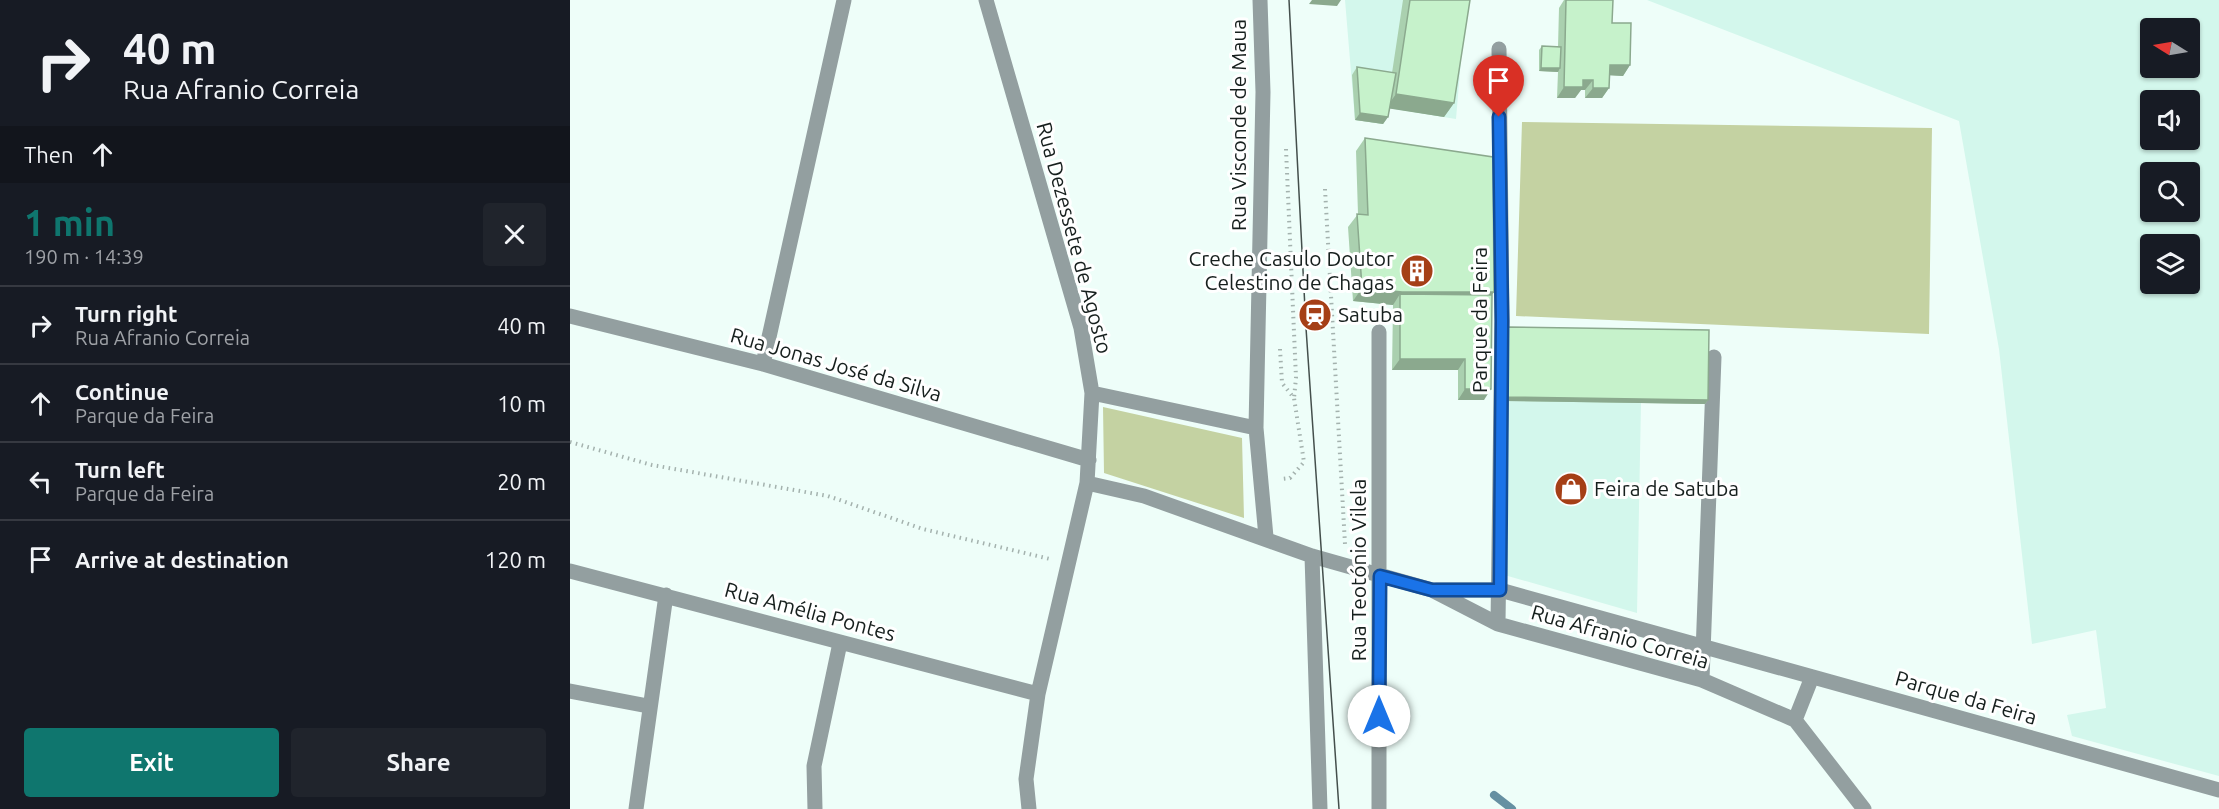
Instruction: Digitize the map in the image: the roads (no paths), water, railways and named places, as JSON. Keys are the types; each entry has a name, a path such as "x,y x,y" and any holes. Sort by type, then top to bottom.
{"street":[{"path":"763,364 844,0"},
{"name":"Rua Dezessete de Agosto","path":"986,0 1081,328 1092,393 1087,483 1038,694 1026,780 1029,809"},
{"name":"Rua Visconde de Maua","path":"1260,0 1263,92 1256,428 1263,481 1266,537"},
{"name":"Parque da Feira","path":"1498,624 1502,321 1499,49"},
{"name":"Rua Jonas José da Silva","path":"570,316 763,364 1089,460"},
{"name":"Rua Teotónio Vilela","path":"1379,332 1379,809"},
{"path":"1702,680 1714,357"},
{"path":"1092,393 1256,428"},
{"name":"Rua Afranio Correia","path":"1087,483 1144,496 1266,537 1312,556 1432,590 1498,624 1702,680 1795,720 1864,809"},
{"name":"Rua Teotónio Vilela","path":"1312,556 1320,809"},
{"name":"Rua Amélia Pontes","path":"570,571 1038,694"},
{"name":"Parque da Feira","path":"1432,590 1500,590 2219,790"},
{"path":"636,809 648,706 666,595"},
{"path":"815,809 814,766 840,643"},
{"path":"1795,720 1812,677"},
{"path":"570,691 648,706"}],"waterway":[{"path":"1494,795 1512,809"}],"tram line":[{"path":"1289,0 1306,328 1339,809"}],"place":[{"name":"Creche Casulo Doutor Celestino de Chagas","path":"1417,271"},
{"name":"Satuba","path":"1315,315"},
{"name":"Feira de Satuba","path":"1571,489"}]}
